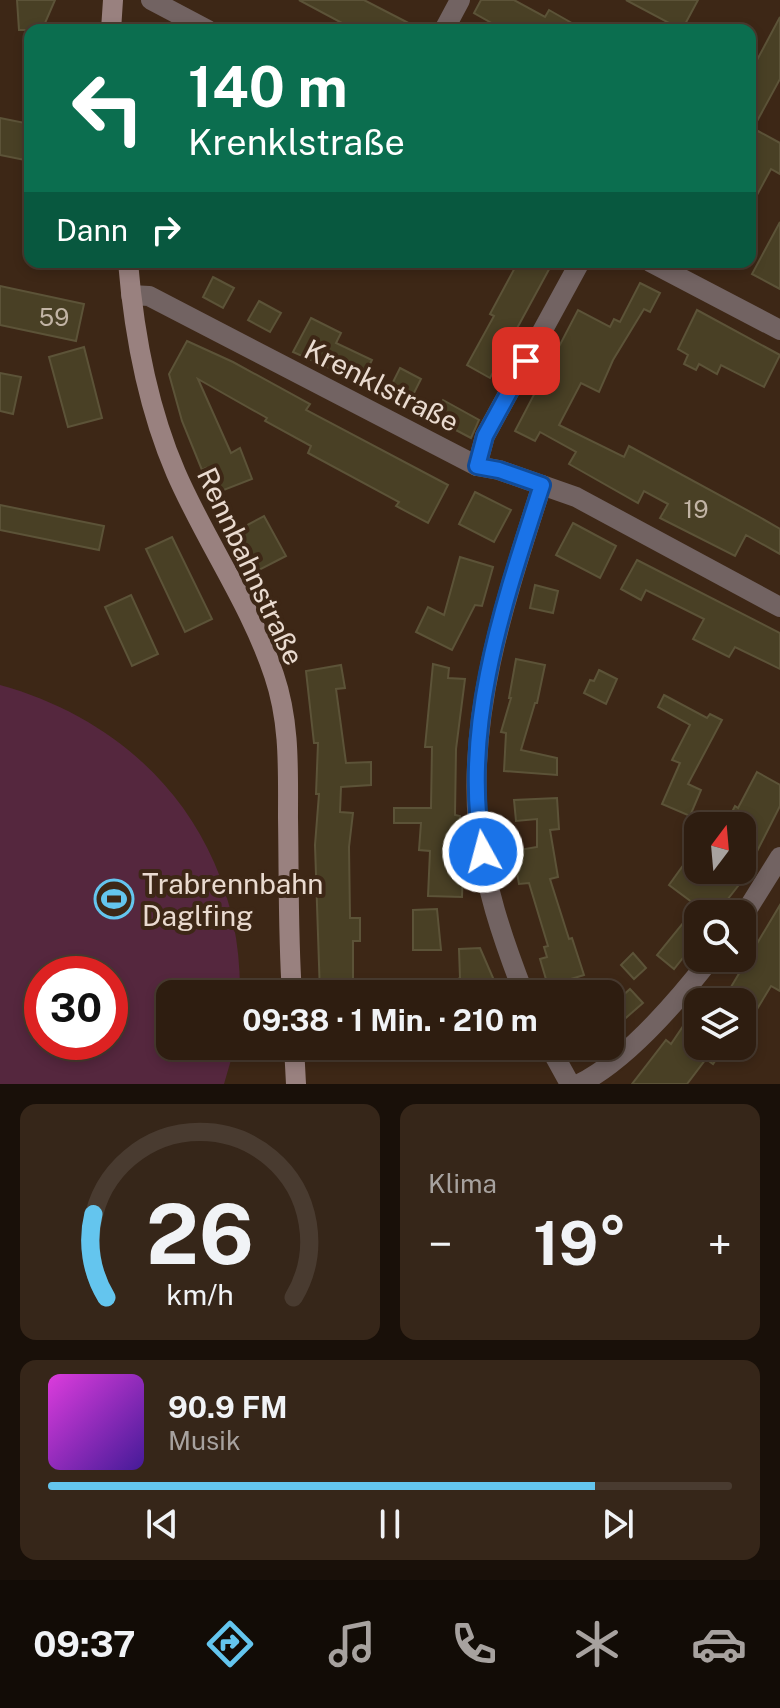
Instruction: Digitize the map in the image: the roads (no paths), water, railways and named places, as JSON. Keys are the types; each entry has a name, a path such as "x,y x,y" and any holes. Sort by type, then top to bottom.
{"street":[{"path":"111,24 113,0"},
{"path":"151,0 197,24"},
{"path":"447,24 460,0"},
{"name":"Rennbahnstraße","path":"129,268 140,360 159,431 177,476 245,606 274,675 285,715 289,756 292,980"},
{"path":"477,466 485,436 577,268"},
{"path":"661,268 780,330"},
{"name":"Krenklstraße","path":"131,295 149,296 477,466 499,470 576,497 780,607"},
{"path":"519,980 493,906 478,825 477,769 489,665 511,581 542,485"},
{"path":"753,900 780,857"},
{"path":"579,1084 598,1075 653,1024 699,972"},
{"path":"295,1060 296,1084"},
{"path":"557,1060 570,1084"}],"place":[{"name":"Trabrennbahn Daglfing","path":"114,899"}]}
